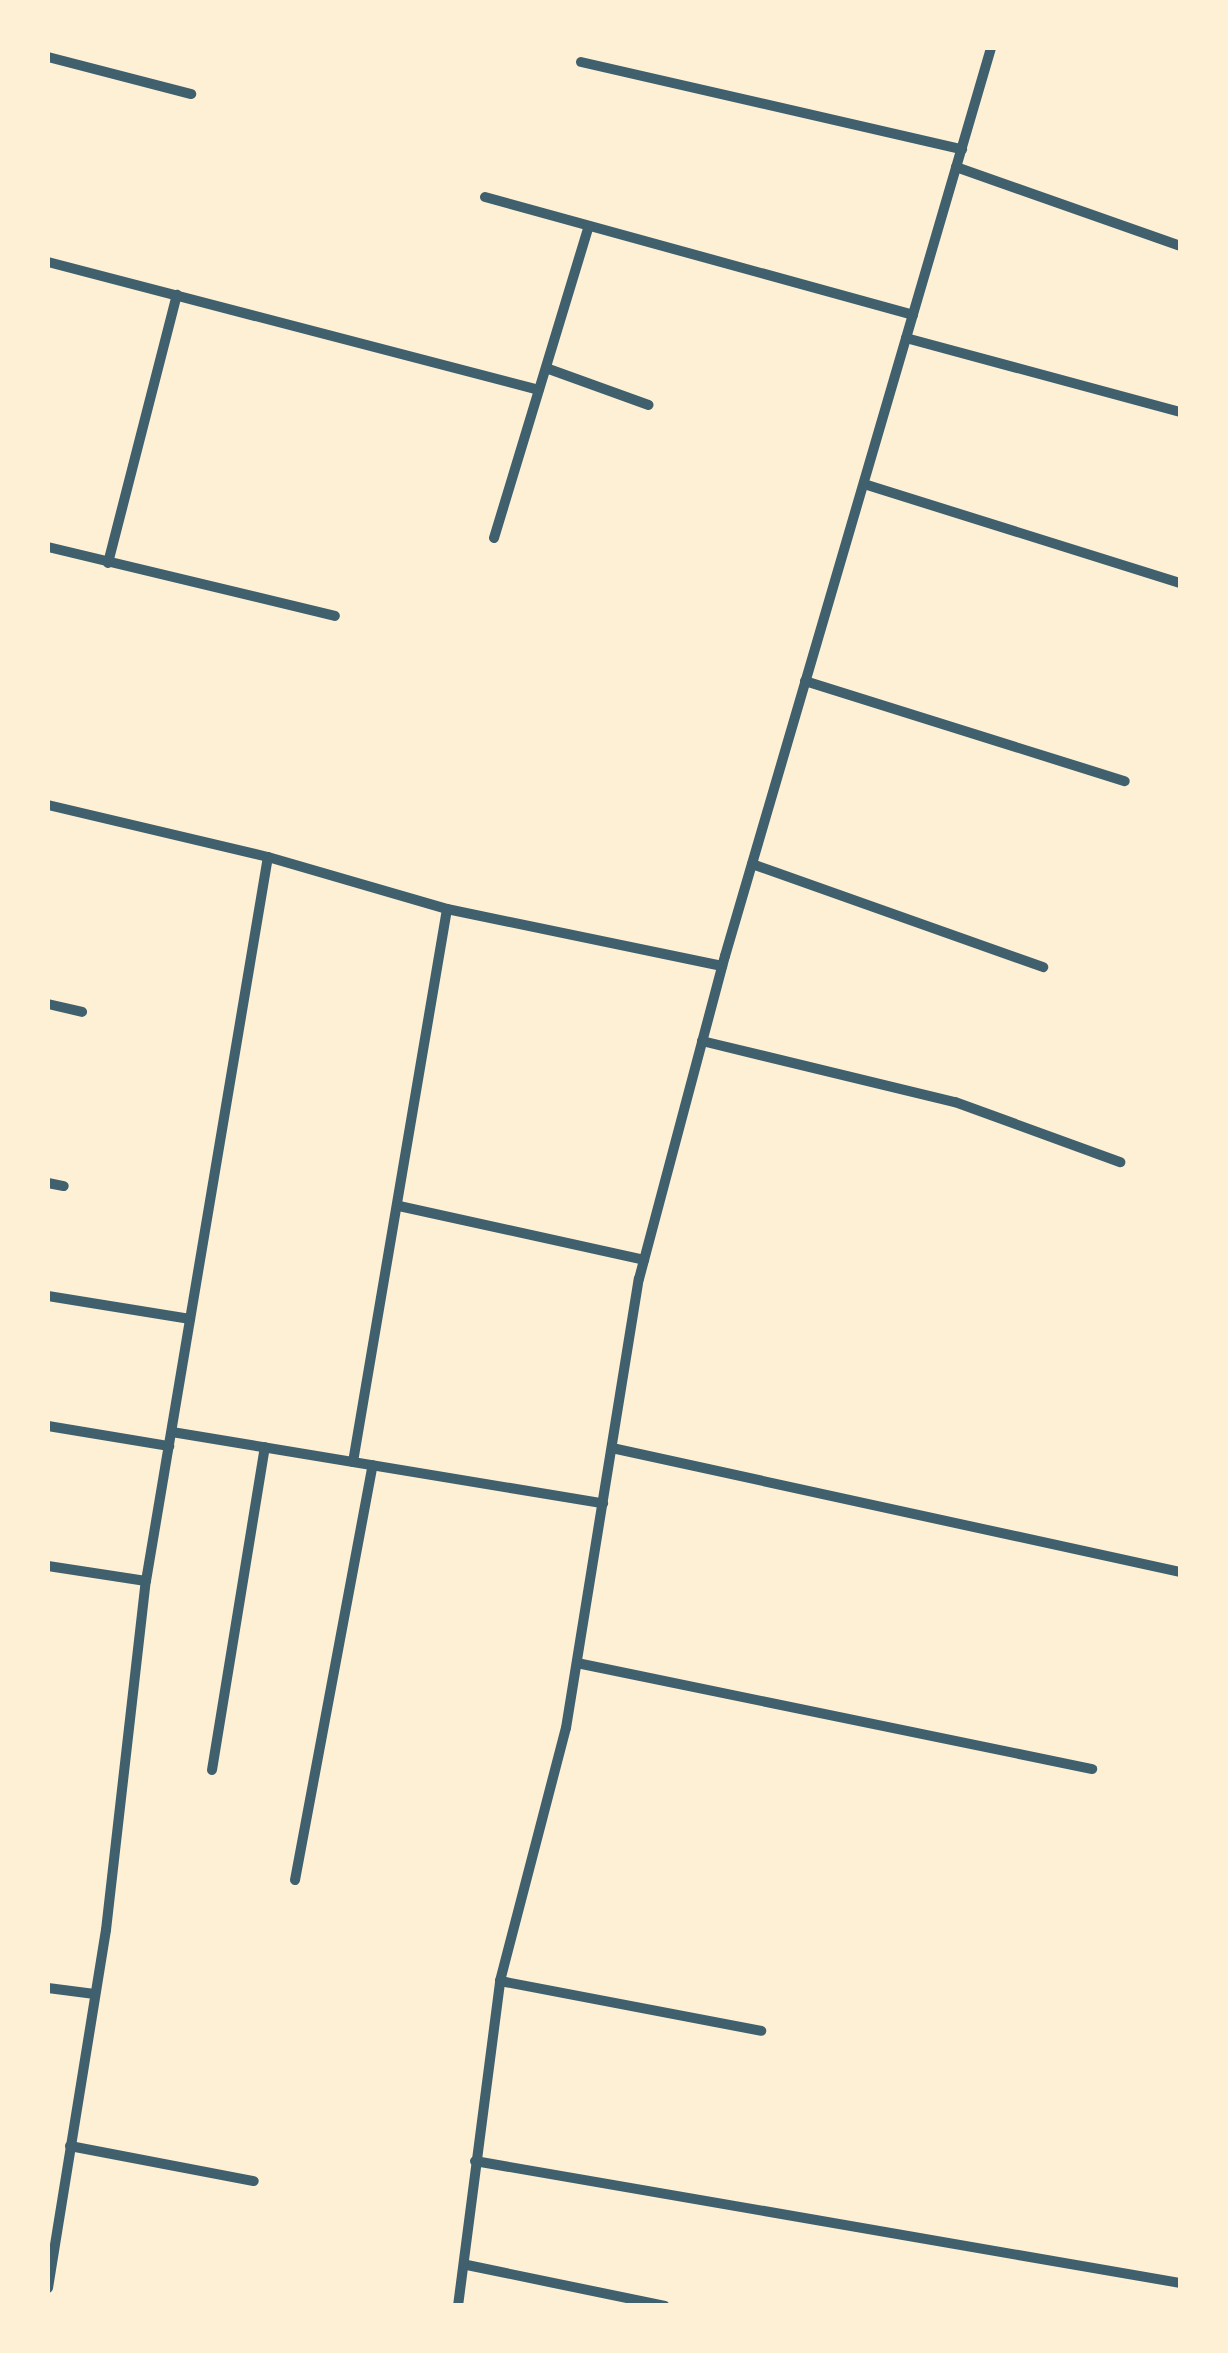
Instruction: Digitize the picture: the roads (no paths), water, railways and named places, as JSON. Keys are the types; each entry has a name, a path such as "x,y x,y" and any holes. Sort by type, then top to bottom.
{"street":[{"path":"458,2306 467,2266 475,2161 500,1980 566,1728 644,1260 722,966 991,48"},
{"path":"48,57 191,94"},
{"path":"581,62 962,149"},
{"path":"956,167 1180,246"},
{"path":"485,197 913,315"},
{"path":"494,538 589,226"},
{"path":"48,262 539,390"},
{"path":"108,563 177,296"},
{"path":"906,338 1180,412"},
{"path":"546,368 650,405"},
{"path":"864,484 1180,583"},
{"path":"48,547 335,616"},
{"path":"805,682 1125,781"},
{"path":"48,805 268,857 447,909 722,966"},
{"path":"48,2288 95,1994 146,1582 268,857"},
{"path":"752,864 1042,966"},
{"path":"354,1462 447,909"},
{"path":"48,1004 82,1012"},
{"path":"702,1041 955,1102 1120,1162"},
{"path":"48,1183 64,1186"},
{"path":"399,1206 644,1260"},
{"path":"48,1296 190,1319"},
{"path":"48,1426 169,1446"},
{"path":"172,1432 603,1502"},
{"path":"212,1770 265,1447"},
{"path":"612,1448 1180,1572"},
{"path":"295,1880 374,1466"},
{"path":"48,1566 146,1582"},
{"path":"577,1662 1092,1769"},
{"path":"500,1980 760,2032"},
{"path":"48,1988 95,1994"},
{"path":"70,2146 254,2181"},
{"path":"475,2161 1180,2283"},
{"path":"48,2195 62,2197"},
{"path":"467,2266 666,2306"}]}
